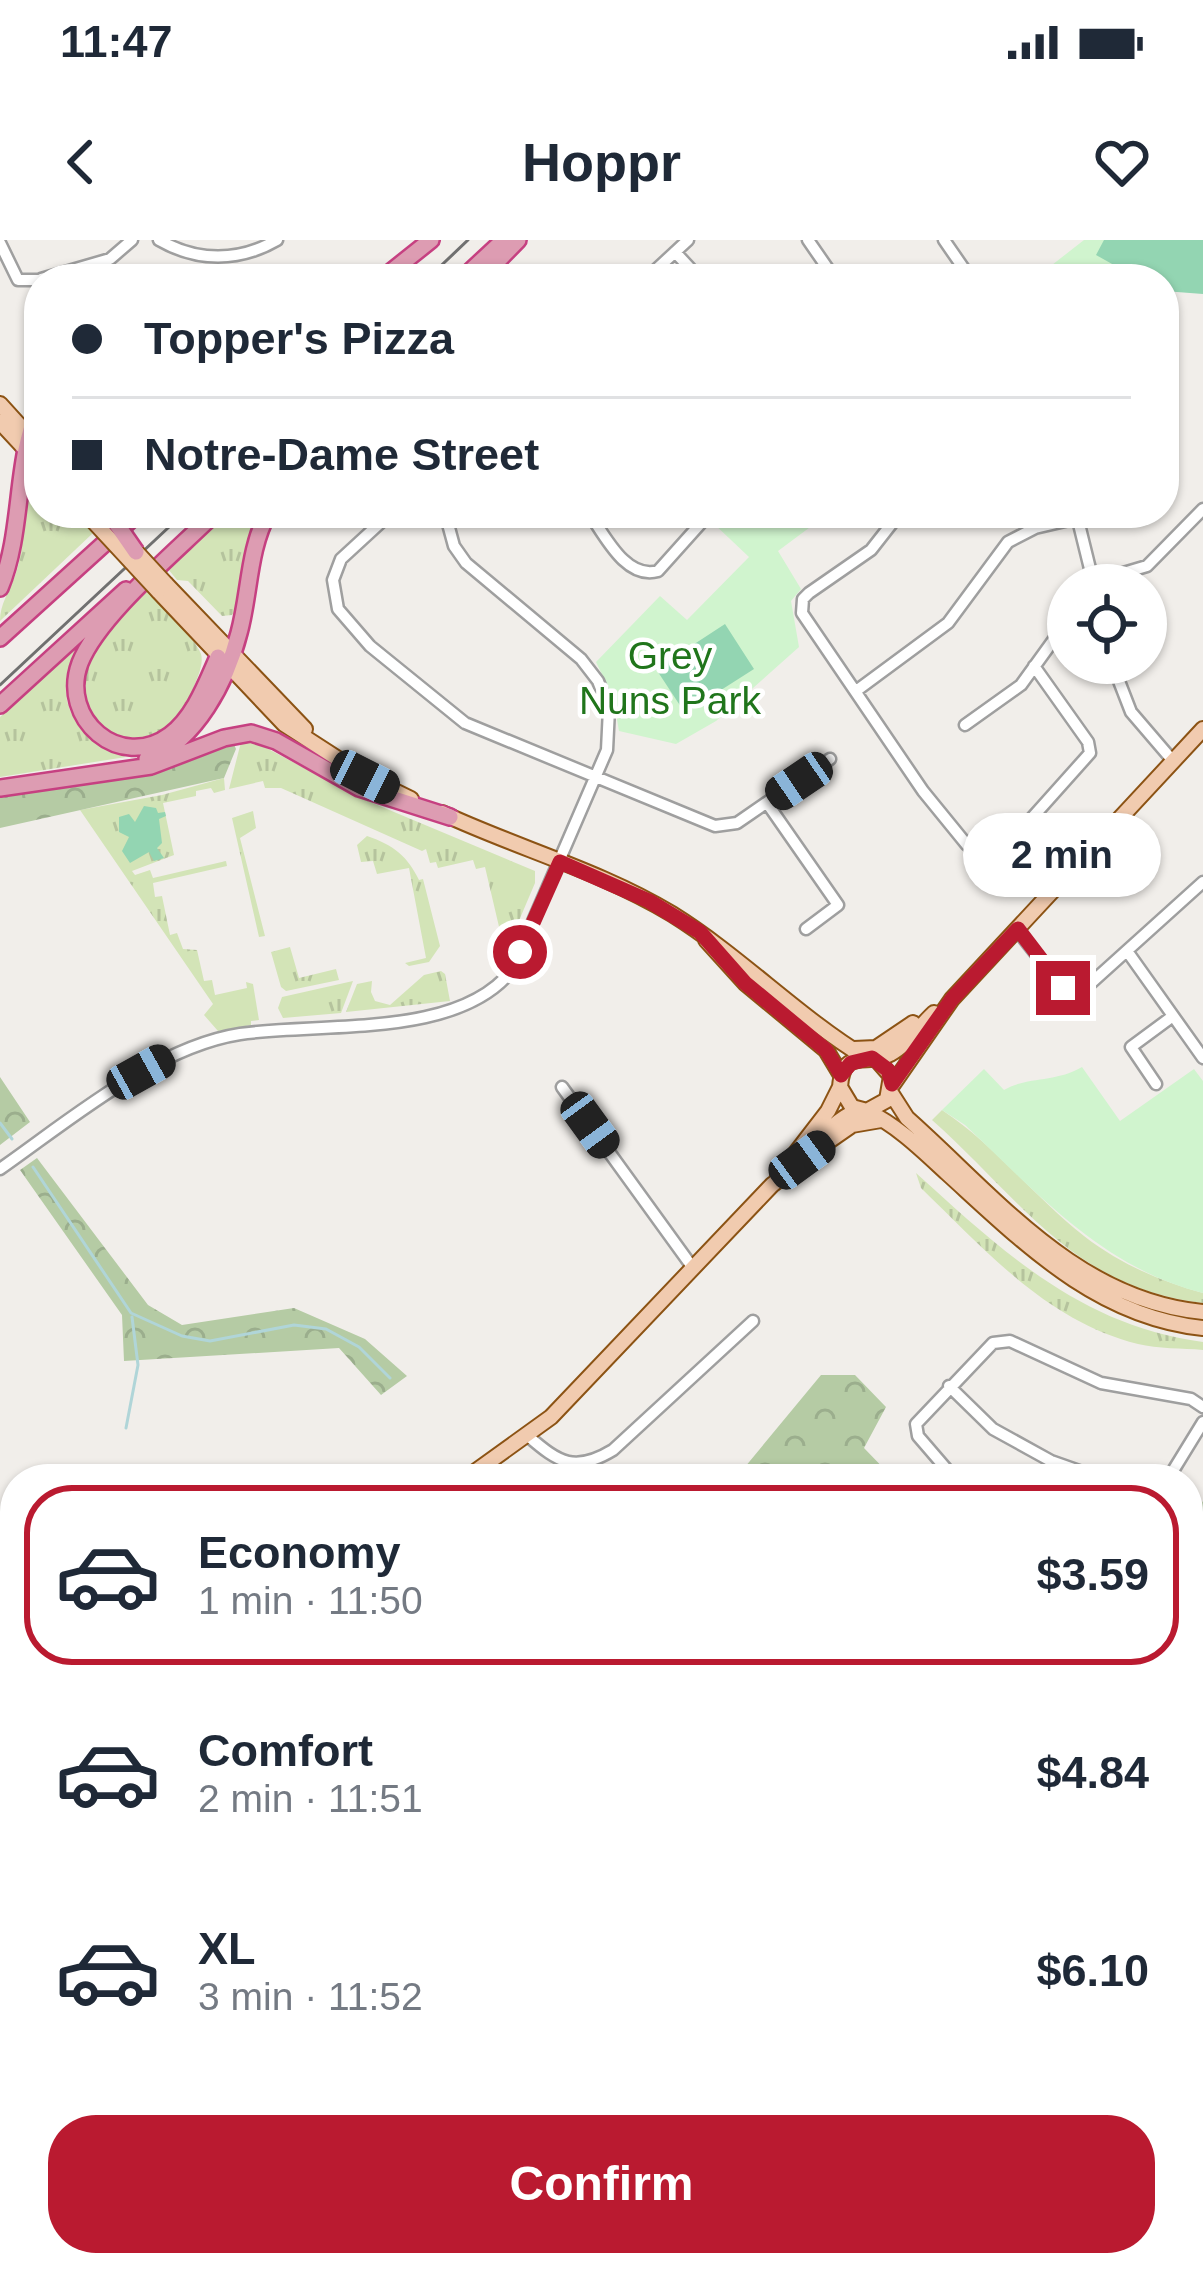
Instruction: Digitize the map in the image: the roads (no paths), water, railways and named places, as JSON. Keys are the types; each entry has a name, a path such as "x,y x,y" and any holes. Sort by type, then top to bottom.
{"highway":[{"path":"401,264 431,240"},
{"path":"416,264 442,240"},
{"path":"478,264 504,240"},
{"path":"495,264 518,240"},
{"path":"0,588 24,501"},
{"path":"109,528 132,555"},
{"path":"21,619 113,528"},
{"path":"0,638 122,528"},
{"path":"0,705 196,528"},
{"path":"198,528 91,644 78,671 77,701 87,725 105,740 128,747 154,744 189,715 225,660"},
{"path":"110,772 156,756 182,737 241,628 261,528"},
{"path":"0,788 174,760 224,738 251,733 277,741 359,788 450,817"}],"main road":[{"path":"0,404 24,436"},
{"path":"0,422 24,442"},
{"path":"132,555 225,660 320,746 365,777 649,901 700,932 849,1047 888,1070 907,1118 1054,1253 1121,1291 1154,1304 1203,1312"},
{"path":"802,1160 838,1120 882,1106 952,999 1203,729"},
{"path":"700,932 745,983 826,1050 846,1101 886,1120 1027,1246 1087,1290 1120,1306 1203,1328"},
{"path":"849,1047 876,1048 952,999"},
{"path":"487,1464 528,1436 620,1348 772,1185 828,1111 851,1063 900,1047 933,1013"},
{"path":"772,1185 852,1125 886,1120"}],"street":[{"path":"92,264 110,259 132,240"},
{"path":"159,240 188,254 227,257 277,240"},
{"path":"662,264 688,240"},
{"path":"0,243 18,280 24,280"},
{"path":"675,252 686,264"},
{"path":"1149,564 1203,509"},
{"path":"376,528 336,567 334,591 342,615 370,646 465,723 716,826 737,823 830,759"},
{"path":"0,1169 141,1072 191,1046 238,1034 438,1017 486,996 513,967 607,750 609,710 598,681 581,659 466,563 449,528"},
{"path":"599,528 617,554 638,572 650,574 697,528"},
{"path":"889,528 878,544 803,599 805,619 923,791 967,845 996,845 1015,837 1090,753 1088,742 1034,666"},
{"path":"856,692 948,623 1008,542 1035,528"},
{"path":"1080,528 1088,564"},
{"path":"965,725 1021,686 1047,648"},
{"path":"1120,684 1131,712 1173,761"},
{"path":"767,803 838,905 806,929"},
{"path":"1018,929 1063,988 1074,994 1085,991 1203,882"},
{"path":"1127,951 1203,1058"},
{"path":"1156,1084 1132,1047 1173,1016"},
{"path":"562,1087 693,1268"},
{"path":"528,1436 555,1459 576,1464 595,1461 613,1450 753,1321"},
{"path":"944,1464 916,1430 918,1419 986,1348 1004,1341 1101,1383 1191,1399 1203,1407"},
{"path":"949,1386 993,1429 1060,1464"},
{"path":"1177,1464 1203,1422"}],"waterway":[{"path":"0,1123 12,1139"},
{"path":"33,1167 131,1313 182,1336 210,1341 294,1325 326,1329 359,1347 390,1378"},
{"path":"126,1428 138,1365 132,1317"}],"tram line":[{"path":"443,264 468,240"},
{"path":"0,685 168,528"}],"park label":[{"name":"Grey Nuns Park","path":"670,678"}]}
